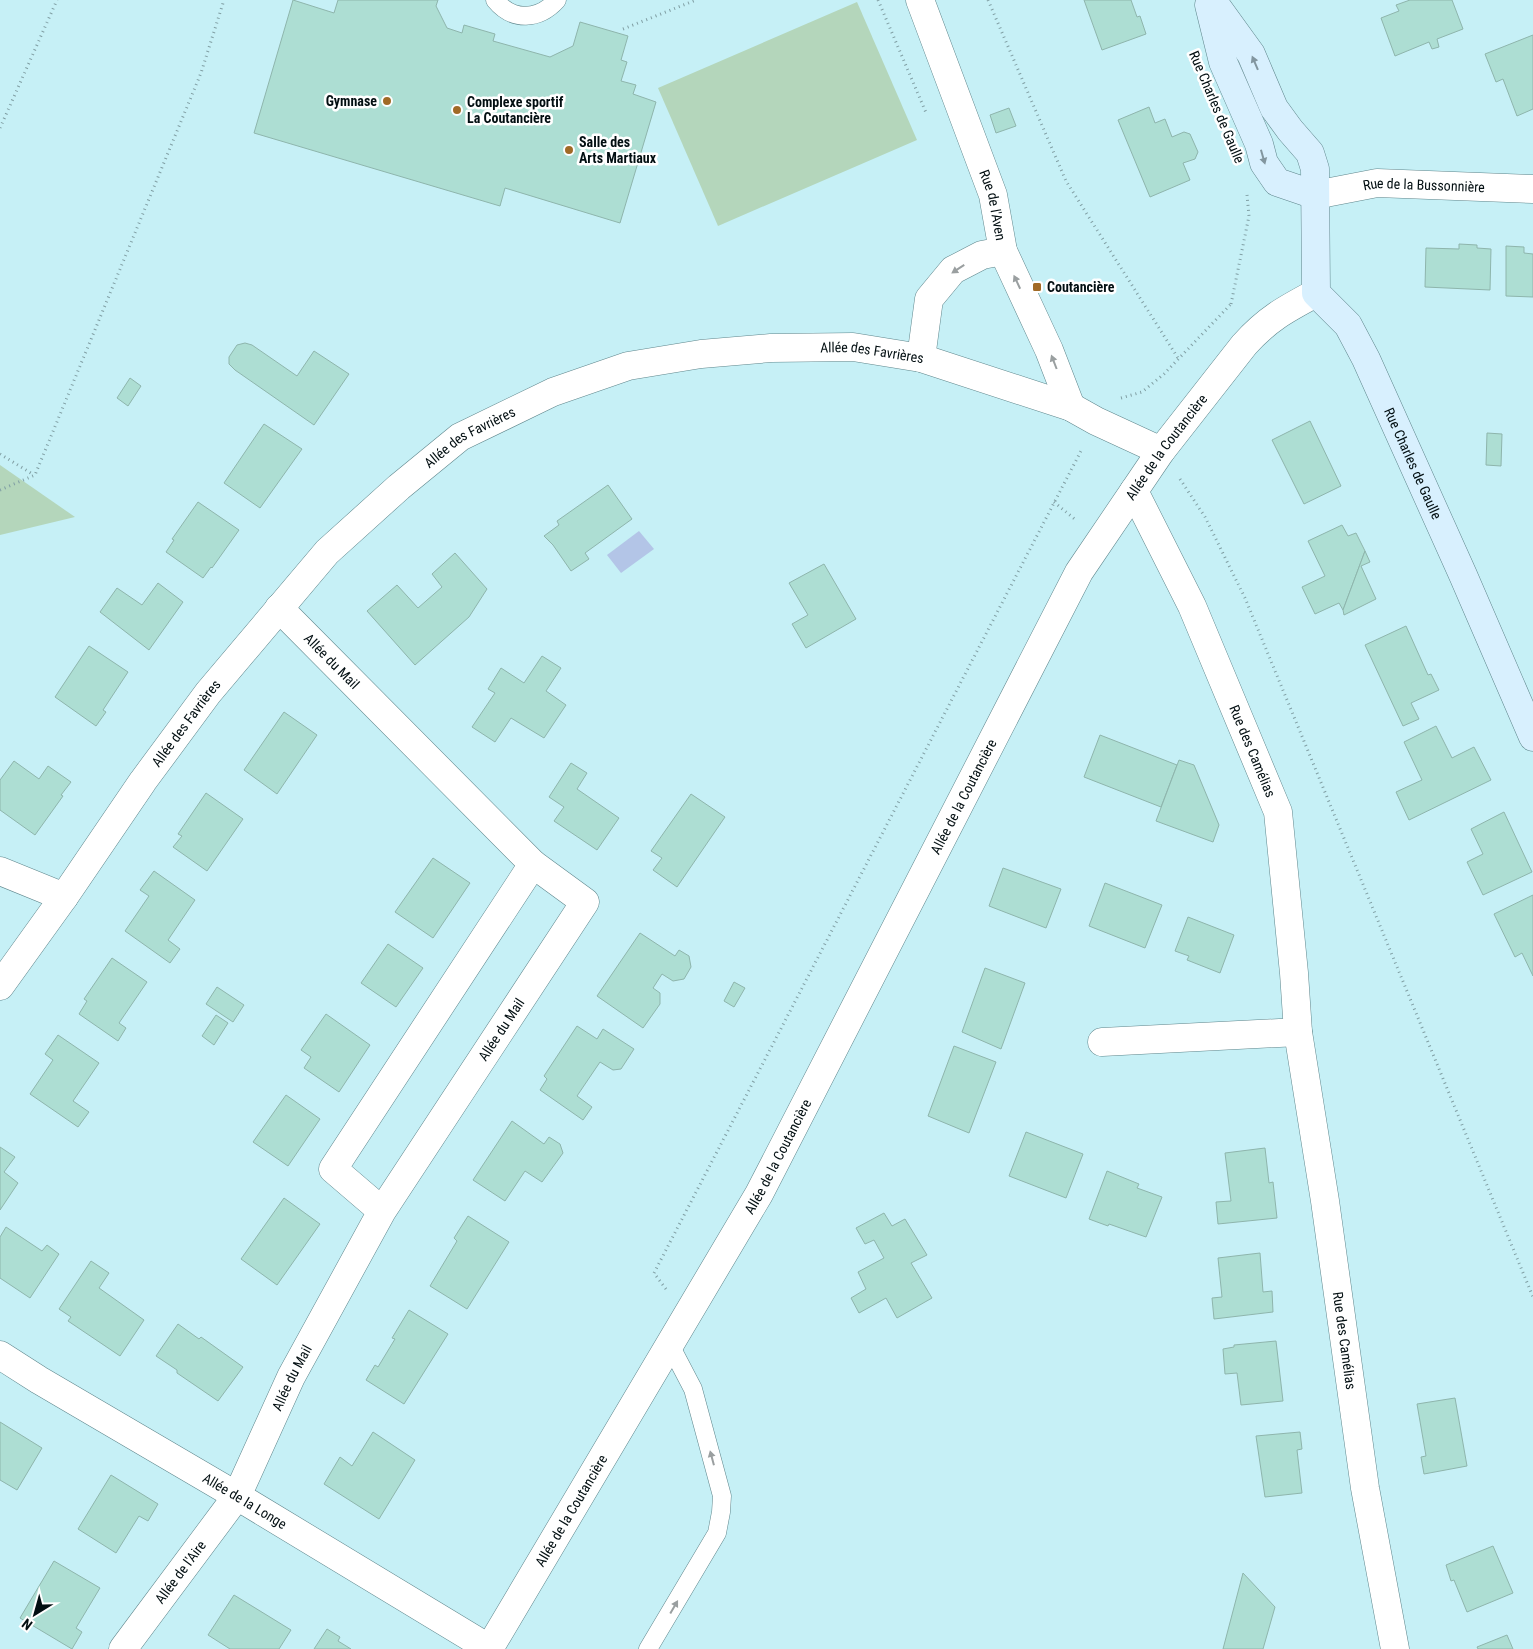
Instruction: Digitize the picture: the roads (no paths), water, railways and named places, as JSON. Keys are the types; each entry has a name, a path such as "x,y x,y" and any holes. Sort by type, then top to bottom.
{"street":[{"name":"Rue de l'Aven","path":"920,0 993,194 1003,250 1050,350 1071,408"},
{"name":"Rue Charles de Gaulle","path":"1208,0 1223,62 1259,144 1264,163 1277,182 1315,194"},
{"path":"1212,0 1251,54 1274,108 1310,153 1315,169 1316,294"},
{"name":"Rue de la Bussonnière","path":"1315,194 1377,184 1533,188"},
{"path":"921,358 929,299 953,270 982,255 1003,250"},
{"name":"Rue Charles de Gaulle","path":"1316,294 1348,325 1366,359 1463,575 1533,738"},
{"name":"Allée de la Coutancière","path":"490,1649 760,1194 1080,572 1161,451 1258,328 1276,315 1316,294"},
{"name":"Allée des Favrières","path":"0,986 64,897 143,781 208,693 326,552 399,487 460,437 553,392 628,366 701,354 771,348 852,347 921,358 1071,408 1161,451"},
{"name":"Rue des Camélias","path":"1134,491 1192,606 1278,812 1298,1032 1325,1201 1365,1488 1395,1649"},
{"name":"Allée du Mail","path":"237,1496 292,1377 382,1211 585,902 533,864 279,608"},
{"path":"382,1211 333,1169 533,864"},
{"path":"0,871 64,897"},
{"path":"1102,1042 1298,1032"},
{"name":"Allée de la Longe","path":"0,1355 490,1649"},
{"name":"Allée de l'Aire","path":"123,1649 237,1496"}],"lane":[{"path":"495,0 504,9 522,16 532,16 571,0"},
{"path":"542,12 557,0"},
{"path":"648,1649 717,1533 721,1512 722,1496 693,1389 670,1345"}],"water":[{"path":"639,531 654,549 621,573 607,555"}],"place":[{"name":"Gymnase","path":"387,101"},
{"name":"Complexe sportif La Coutancière","path":"457,110"},
{"name":"Salle des Arts Martiaux","path":"569,150"},
{"name":"Coutancière","path":"1037,287"}]}
